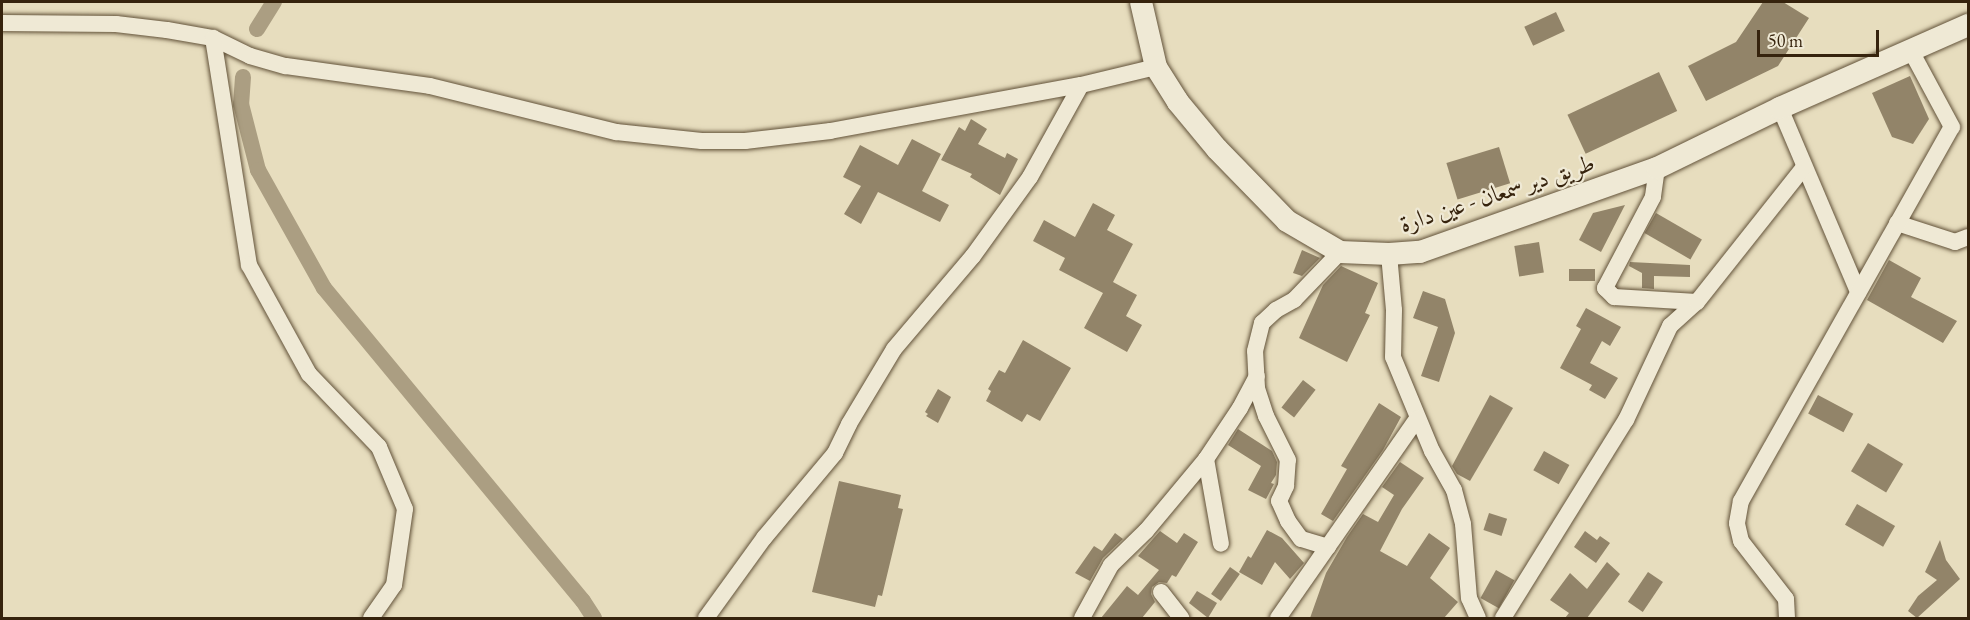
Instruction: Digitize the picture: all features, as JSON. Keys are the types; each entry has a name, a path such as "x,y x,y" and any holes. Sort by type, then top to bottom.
{"main road":[{"name":"طريق دير سمعان - عين دارة","path":"1141,2 1156,67 1178,102 1217,149 1287,221 1341,252 1389,255 1420,252 1657,168 1780,108 1968,25"}],"street":[{"path":"2,23 116,24 213,38 250,56 286,66 430,86 616,132 702,141 788,138 1081,86 1156,67"},
{"path":"213,38 249,265 309,374 379,447 405,509 394,585 371,618"},
{"path":"1787,618 1786,599 1741,542 1737,523 1740,501 1952,127 1911,51"},
{"path":"706,618 765,538 835,453 849,424 894,349 973,256 1030,177 1081,86"},
{"path":"1780,108 1858,292"},
{"path":"1503,618 1626,420 1670,326 1697,302 1804,167"},
{"path":"1657,168 1653,197 1605,288 1614,297 1697,302"},
{"path":"1897,223 1955,242 1968,237"},
{"path":"1328,546 1301,539 1288,521 1279,501 1286,486 1288,460 1266,416 1257,388 1255,351 1262,323 1276,310 1294,300 1341,252"},
{"path":"1389,255 1395,310 1393,357 1417,419 1454,490 1463,524 1469,598 1478,618"},
{"path":"1082,618 1111,565 1146,531 1206,459 1240,408 1257,376"},
{"path":"1278,618 1417,419"},
{"path":"1206,459 1221,544"},
{"path":"1161,592 1181,618"}],"building":[{"path":"1763,2 1783,2 1809,18 1778,66 1706,101 1688,66 1736,42"},
{"path":"1556,12 1565,31 1533,46 1524,27"},
{"path":"1659,72 1677,111 1586,154 1567,115"},
{"path":"1910,76 1929,119 1913,144 1892,137 1872,93"},
{"path":"971,119 987,129 978,144 1005,158 1007,153 1018,159 1000,195 970,177 972,174 941,160 959,127 965,131"},
{"path":"912,139 941,154 922,191 949,205 940,222 878,192 861,224 844,214 861,186 843,177 860,145 898,165"},
{"path":"1499,147 1510,183 1458,199 1446,163"},
{"path":"1093,203 1115,215 1107,230 1133,244 1113,282 1137,295 1126,316 1142,325 1127,352 1084,328 1103,293 1059,270 1065,258 1033,241 1044,220 1075,237"},
{"path":"1625,205 1601,252 1579,240 1593,213"},
{"path":"1656,213 1702,240 1690,259 1644,233"},
{"path":"1539,242 1544,273 1519,277 1514,246"},
{"path":"1302,250 1320,258 1302,276 1293,273"},
{"path":"1889,260 1921,278 1911,297 1957,321 1943,343 1867,300"},
{"path":"1630,262 1690,265 1690,277 1654,276 1654,289 1642,288 1642,273 1629,266"},
{"path":"1341,266 1378,283 1365,313 1370,315 1347,362 1299,338 1323,285"},
{"path":"1569,269 1595,269 1595,281 1569,281"},
{"path":"1423,291 1445,299 1455,333 1439,382 1421,376 1438,327 1413,318"},
{"path":"1586,308 1621,327 1610,346 1602,341 1590,363 1618,378 1605,399 1589,390 1592,385 1560,368 1581,329 1576,326"},
{"path":"1023,340 1071,368 1040,421 1027,414 1022,422 986,401 991,391 988,389 999,370 1005,373"},
{"path":"1303,380 1316,390 1294,417 1281,408"},
{"path":"938,389 951,397 938,423 926,416 928,414 925,412"},
{"path":"1490,395 1513,408 1470,481 1457,474 1452,466"},
{"path":"1818,395 1853,414 1843,432 1808,414"},
{"path":"1379,403 1401,417 1383,450 1333,521 1321,514 1347,469 1341,466"},
{"path":"1238,429 1272,451 1277,462 1276,475 1271,483 1274,484 1266,499 1248,490 1261,466 1228,445"},
{"path":"1868,443 1903,464 1886,492 1851,471"},
{"path":"1544,451 1569,465 1559,484 1533,470"},
{"path":"1400,462 1424,478 1402,509 1380,551 1407,566 1429,533 1450,548 1430,578 1458,602 1444,618 1310,618 1326,573 1347,537 1363,514 1378,522 1394,495 1382,487"},
{"path":"839,481 901,495 898,508 903,509 882,596 878,595 875,607 812,592"},
{"path":"1857,504 1895,526 1883,547 1845,525"},
{"path":"1489,513 1507,519 1502,536 1483,530"},
{"path":"1267,530 1282,538 1304,563 1290,579 1275,562 1262,585 1239,572 1248,556 1251,558"},
{"path":"1160,531 1177,543 1184,533 1198,542 1176,577 1172,575 1167,583 1159,582 1152,587 1151,594 1155,602 1142,618 1101,618 1127,586 1138,595 1159,570 1138,556"},
{"path":"1585,531 1597,540 1600,536 1610,543 1596,563 1574,547"},
{"path":"1115,533 1123,539 1103,558 1090,581 1075,573 1094,546 1102,551"},
{"path":"1940,540 1946,560 1960,579 1917,618 1908,611 1918,596 1937,580 1925,572"},
{"path":"1607,562 1620,574 1587,618 1565,618 1569,613 1550,600 1570,573 1587,589"},
{"path":"1230,567 1240,574 1221,601 1211,594"},
{"path":"1496,570 1514,580 1499,608 1480,598"},
{"path":"1648,572 1663,582 1643,612 1628,602"},
{"path":"1197,591 1217,603 1208,618 1189,603"}],"waterway":[{"path":"257,29 274,2"},
{"path":"243,77 241,104 258,170 324,288 583,601 594,618"}]}
